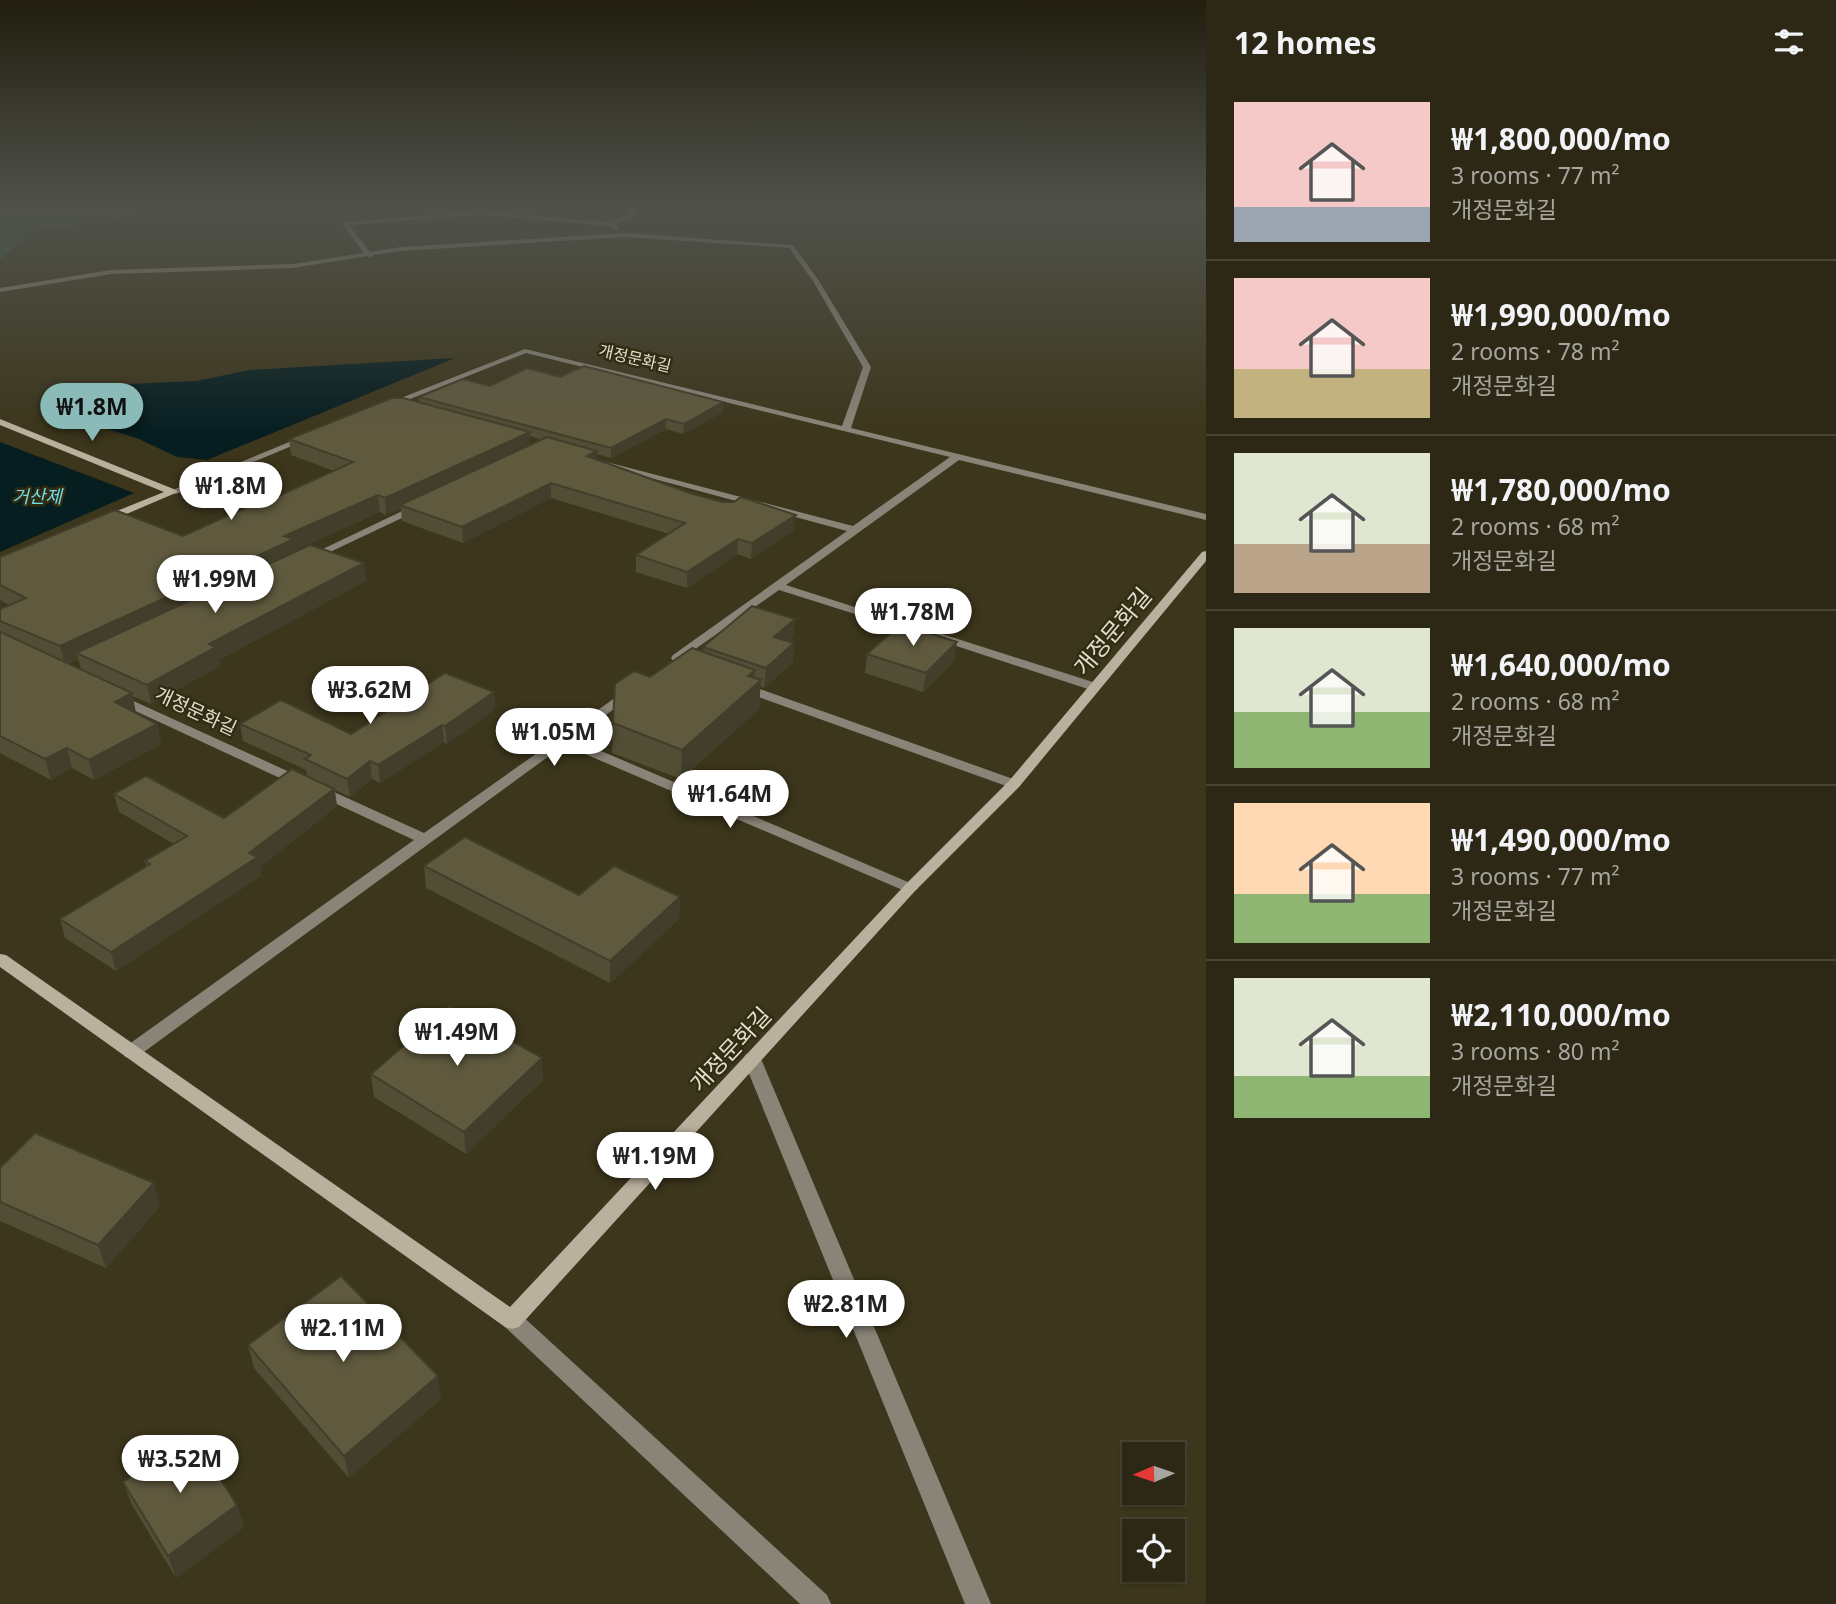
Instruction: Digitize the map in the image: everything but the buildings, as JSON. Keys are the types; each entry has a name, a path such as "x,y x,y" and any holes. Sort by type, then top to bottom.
{"street":[{"path":"0,290 50,282"},
{"path":"816,282 866,367 846,428"},
{"name":"개정문화길","path":"378,409 525,351 1206,517"},
{"path":"391,404 404,407"},
{"path":"0,422 173,492"},
{"path":"99,522 314,435"},
{"path":"673,666 778,586 958,456"},
{"path":"585,458 855,530"},
{"path":"292,566 431,501"},
{"name":"개정문화길","path":"512,1320 910,888 1014,783 1206,554"},
{"path":"778,586 1095,687"},
{"path":"725,680 1014,783"},
{"path":"131,1052 640,685"},
{"name":"개정문화길","path":"101,690 426,840"},
{"path":"564,740 910,888"},
{"path":"0,959 512,1320 818,1604"},
{"path":"752,1059 978,1604"}],"water":[{"path":"455,358 207,460 177,457 139,439 40,407 56,387 197,381 249,370"},
{"name":"거산제","path":"0,442 134,493 0,552"}]}
